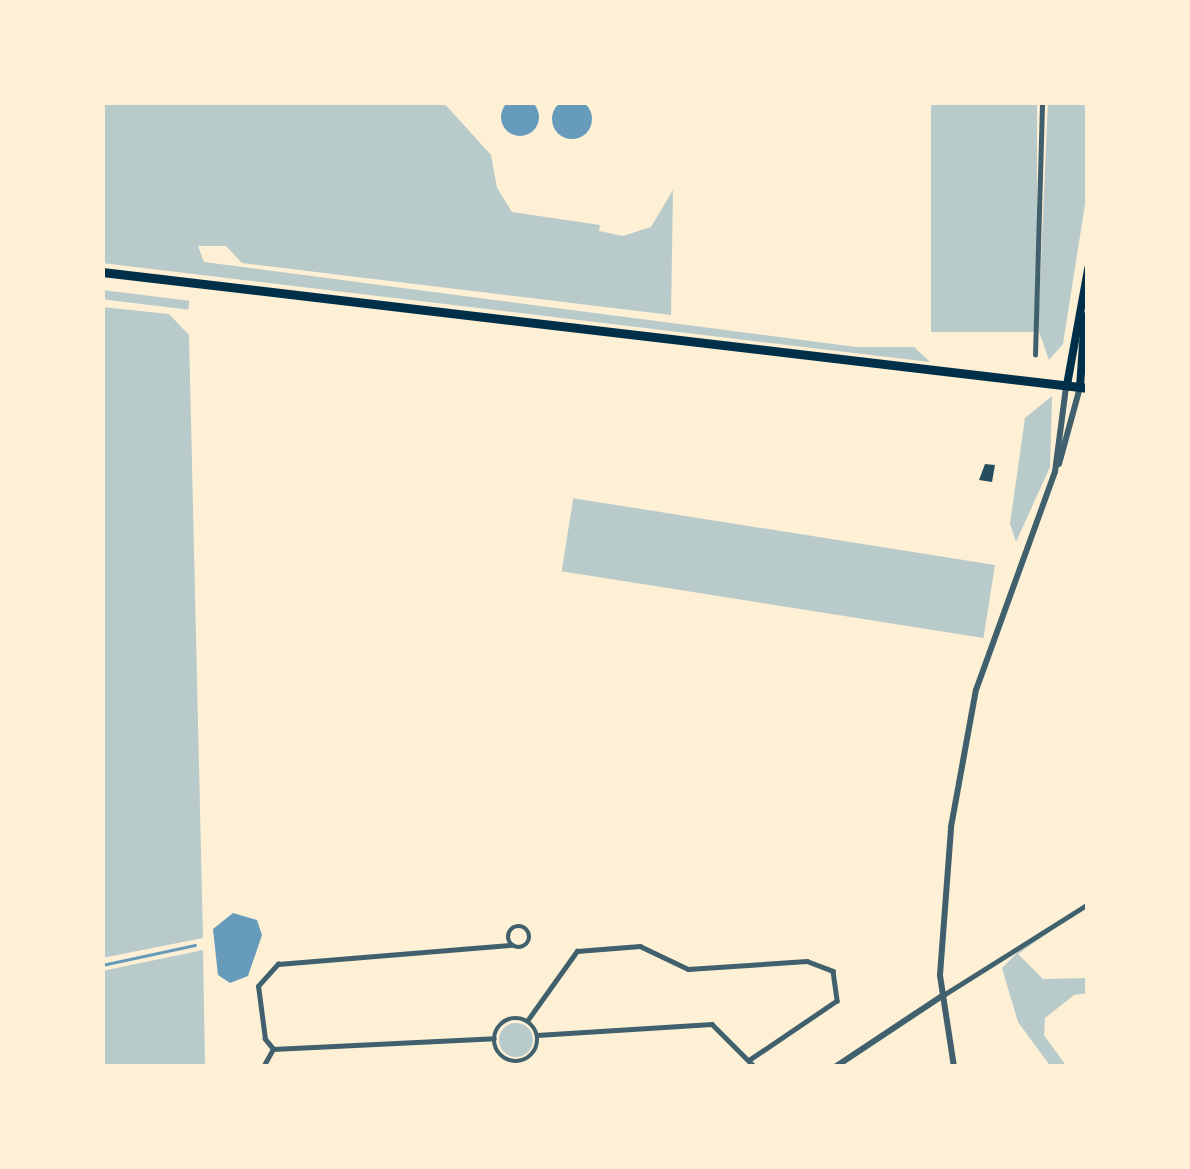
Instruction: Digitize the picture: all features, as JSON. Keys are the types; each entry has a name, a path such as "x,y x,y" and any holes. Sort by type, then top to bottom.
{"main road":[{"path":"1066,385 1088,268"},
{"path":"102,272 1084,387 1088,352 1084,303"}],"street":[{"path":"1035,355 1042,102"},
{"path":"1055,472 1066,385"},
{"path":"954,1067 942,996 951,826 976,690 1084,387"},
{"path":"835,1067 1088,904"},
{"path":"494,1039 273,1048 265,1040 258,986 278,964 511,945"},
{"path":"527,1022 577,951 640,946 688,969 827,966 839,983 838,1001 750,1060"},
{"path":"494,1039 506,1021 527,1022 537,1035"},
{"path":"537,1035 712,1024 755,1067"},
{"path":"502,1057 528,1063 537,1035"},
{"path":"494,1039 502,1057"},
{"path":"263,1067 273,1048"},
{"path":"496,1067 502,1057"}],"shaded area":[{"path":"102,102 443,102 491,155 497,188 512,212 600,225 599,231 623,236 651,227 673,190 671,315 242,263 226,246 198,246 204,262 856,347 914,347 930,362 102,263"},
{"path":"931,102 1037,102 1037,332 931,332"},
{"path":"1048,102 1088,102 1088,185 1063,344 1049,360 1038,329"},
{"path":"102,290 189,301 188,310 102,299"},
{"path":"102,307 169,314 189,335 203,938 102,958"},
{"path":"1052,396 1050,467 1016,542 1010,524 1025,418"},
{"path":"573,498 995,565 983,638 562,571"},
{"path":"1088,905 1018,954 1043,979 1088,978 1088,993 1074,995 1045,1018 1044,1035 1067,1067 1051,1067 1018,1022 1002,968 1024,946"},
{"path":"203,950 205,1067 102,1067 102,971"},
{"path":"516,1023 528,1028 533,1040 528,1052 516,1057 504,1052 499,1040 504,1028"}],"water":[{"path":"520,98 533,104 539,117 533,130 520,136 507,130 501,117 507,104"},
{"path":"572,99 586,105 592,119 586,133 572,139 558,133 552,119 558,105"},
{"path":"233,913 257,920 262,935 248,976 230,983 218,975 213,929"}],"building":[{"path":"985,464 995,465 992,482 979,480"}],"waterway":[{"path":"102,965 195,945"}]}
